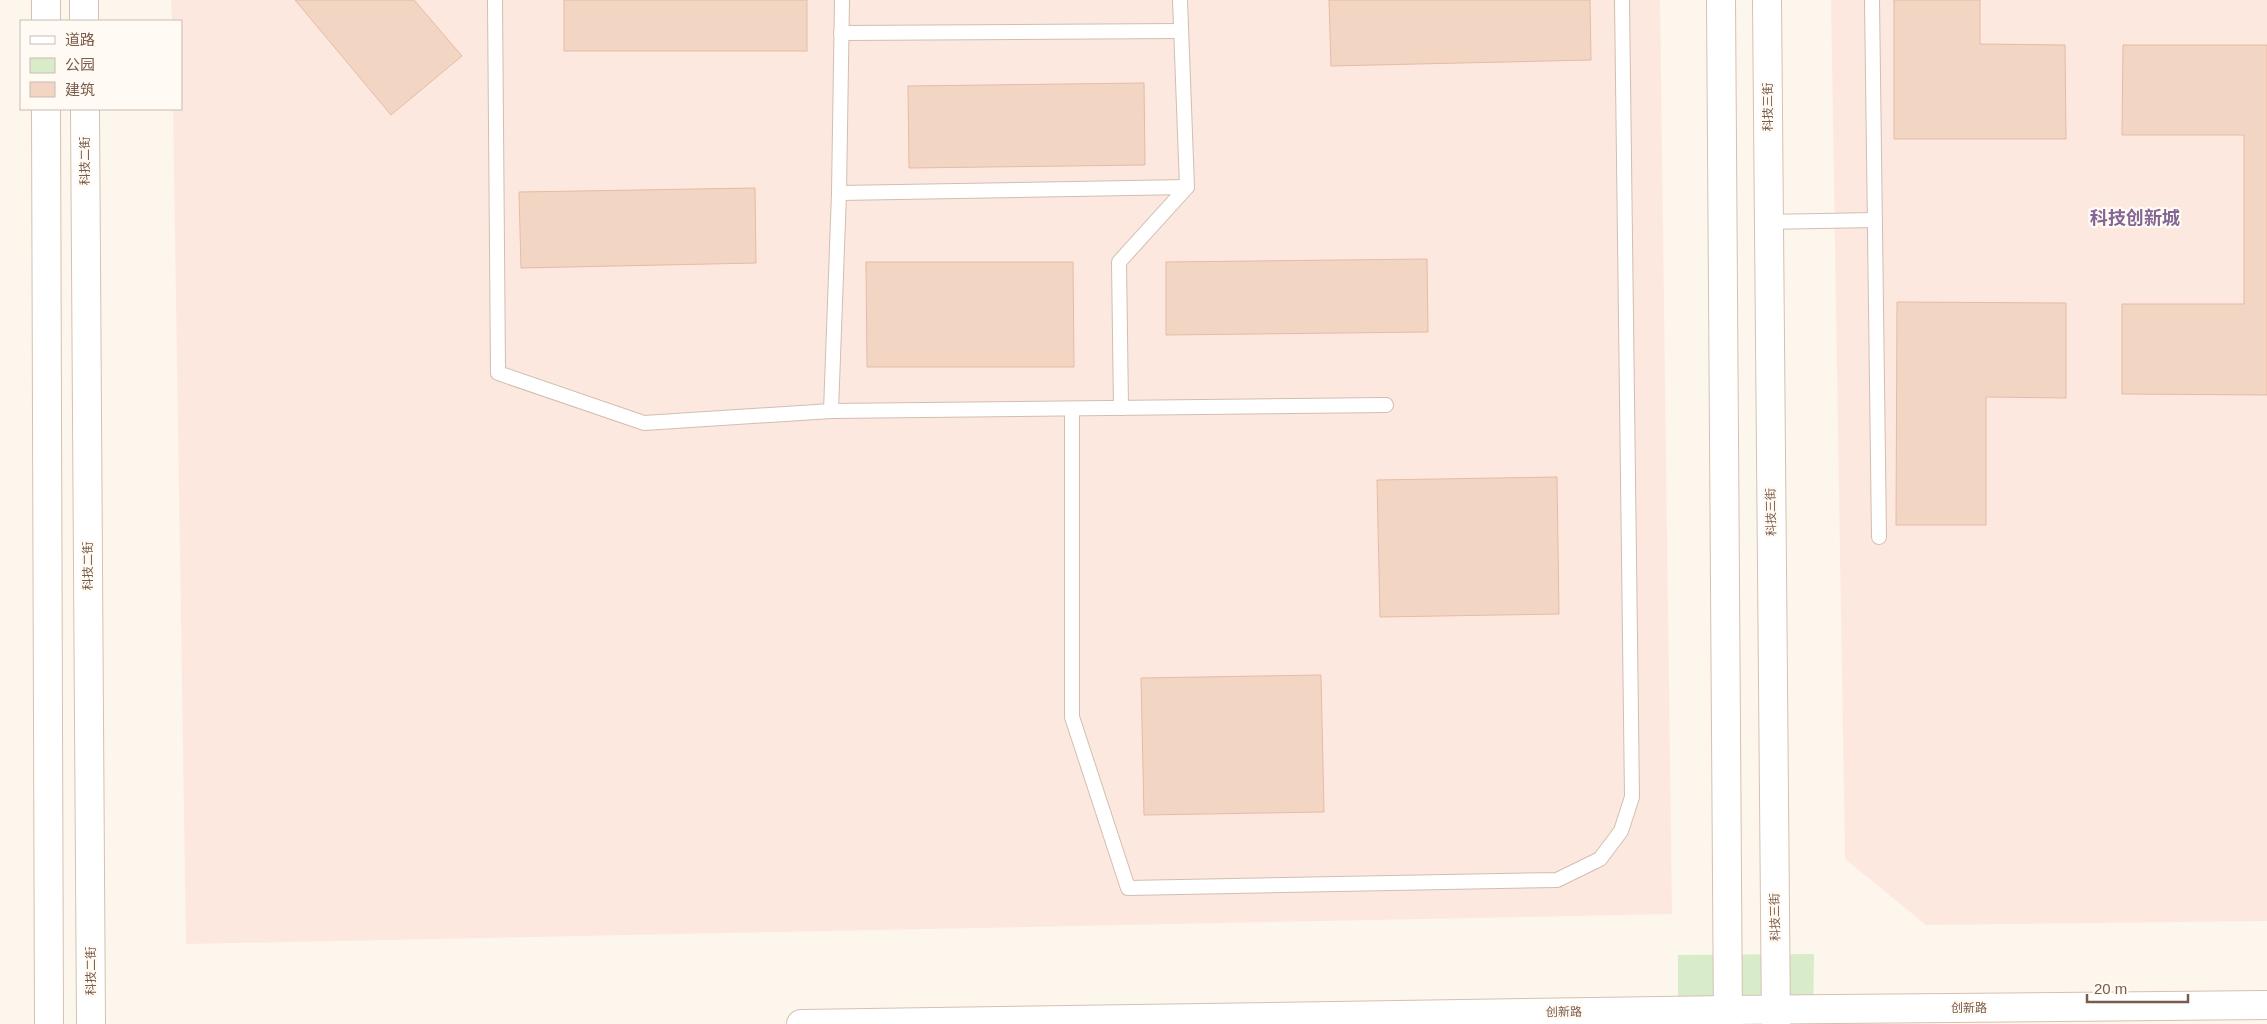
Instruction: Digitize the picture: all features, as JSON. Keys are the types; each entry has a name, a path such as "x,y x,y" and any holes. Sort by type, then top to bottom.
{"main road":[{"path":"46,0 46,20"},
{"path":"84,0 84,20"},
{"path":"1721,0 1728,1017"},
{"name":"科技三街","path":"1767,0 1776,1017"},
{"path":"46,110 49,1024"},
{"name":"科技二街","path":"84,110 91,1024"},
{"name":"创新路","path":"801,1024 1776,1017 2267,1005"}],"lane":[{"path":"495,0 498,373 644,423 830,411 1386,405"},
{"path":"830,411 839,193 842,0"},
{"path":"1122,408 1119,262 1187,188 1180,0"},
{"path":"1072,409 1072,717 1128,888 1557,880 1600,859 1621,831 1632,797 1622,0"},
{"path":"1872,0 1879,537"},
{"path":"841,34 1180,31"},
{"path":"839,193 1187,188"},
{"path":"1769,222 1875,220"}],"shaded area":[{"path":"171,0 1660,0 1672,914 186,944 173,110 182,110 182,20 172,20"},
{"path":"1831,0 2267,0 2267,921 1926,925 1845,859"}],"green space":[{"path":"1814,954 1813,1024 1678,1024 1678,955"}],"building":[{"path":"295,0 414,0 462,56 391,115"},
{"path":"564,0 807,0 807,51 564,51"},
{"path":"1329,0 1590,0 1591,60 1331,66"},
{"path":"1894,0 1980,0 1980,44 2065,45 2066,139 1894,139"},
{"path":"2123,45 2267,45 2267,395 2122,394 2122,304 2244,304 2244,135 2122,135"},
{"path":"1144,83 1145,165 909,168 908,86"},
{"path":"755,188 756,263 521,268 519,192"},
{"path":"1427,259 1428,332 1166,335 1166,262"},
{"path":"866,262 1073,262 1074,367 867,367"},
{"path":"1897,302 2066,303 2066,398 1986,397 1986,525 1896,525"},
{"path":"1557,477 1559,614 1380,617 1377,480"},
{"path":"1321,675 1324,812 1144,815 1141,678"}],"district":[{"name":"科技创新城","path":"2135,218"}]}
